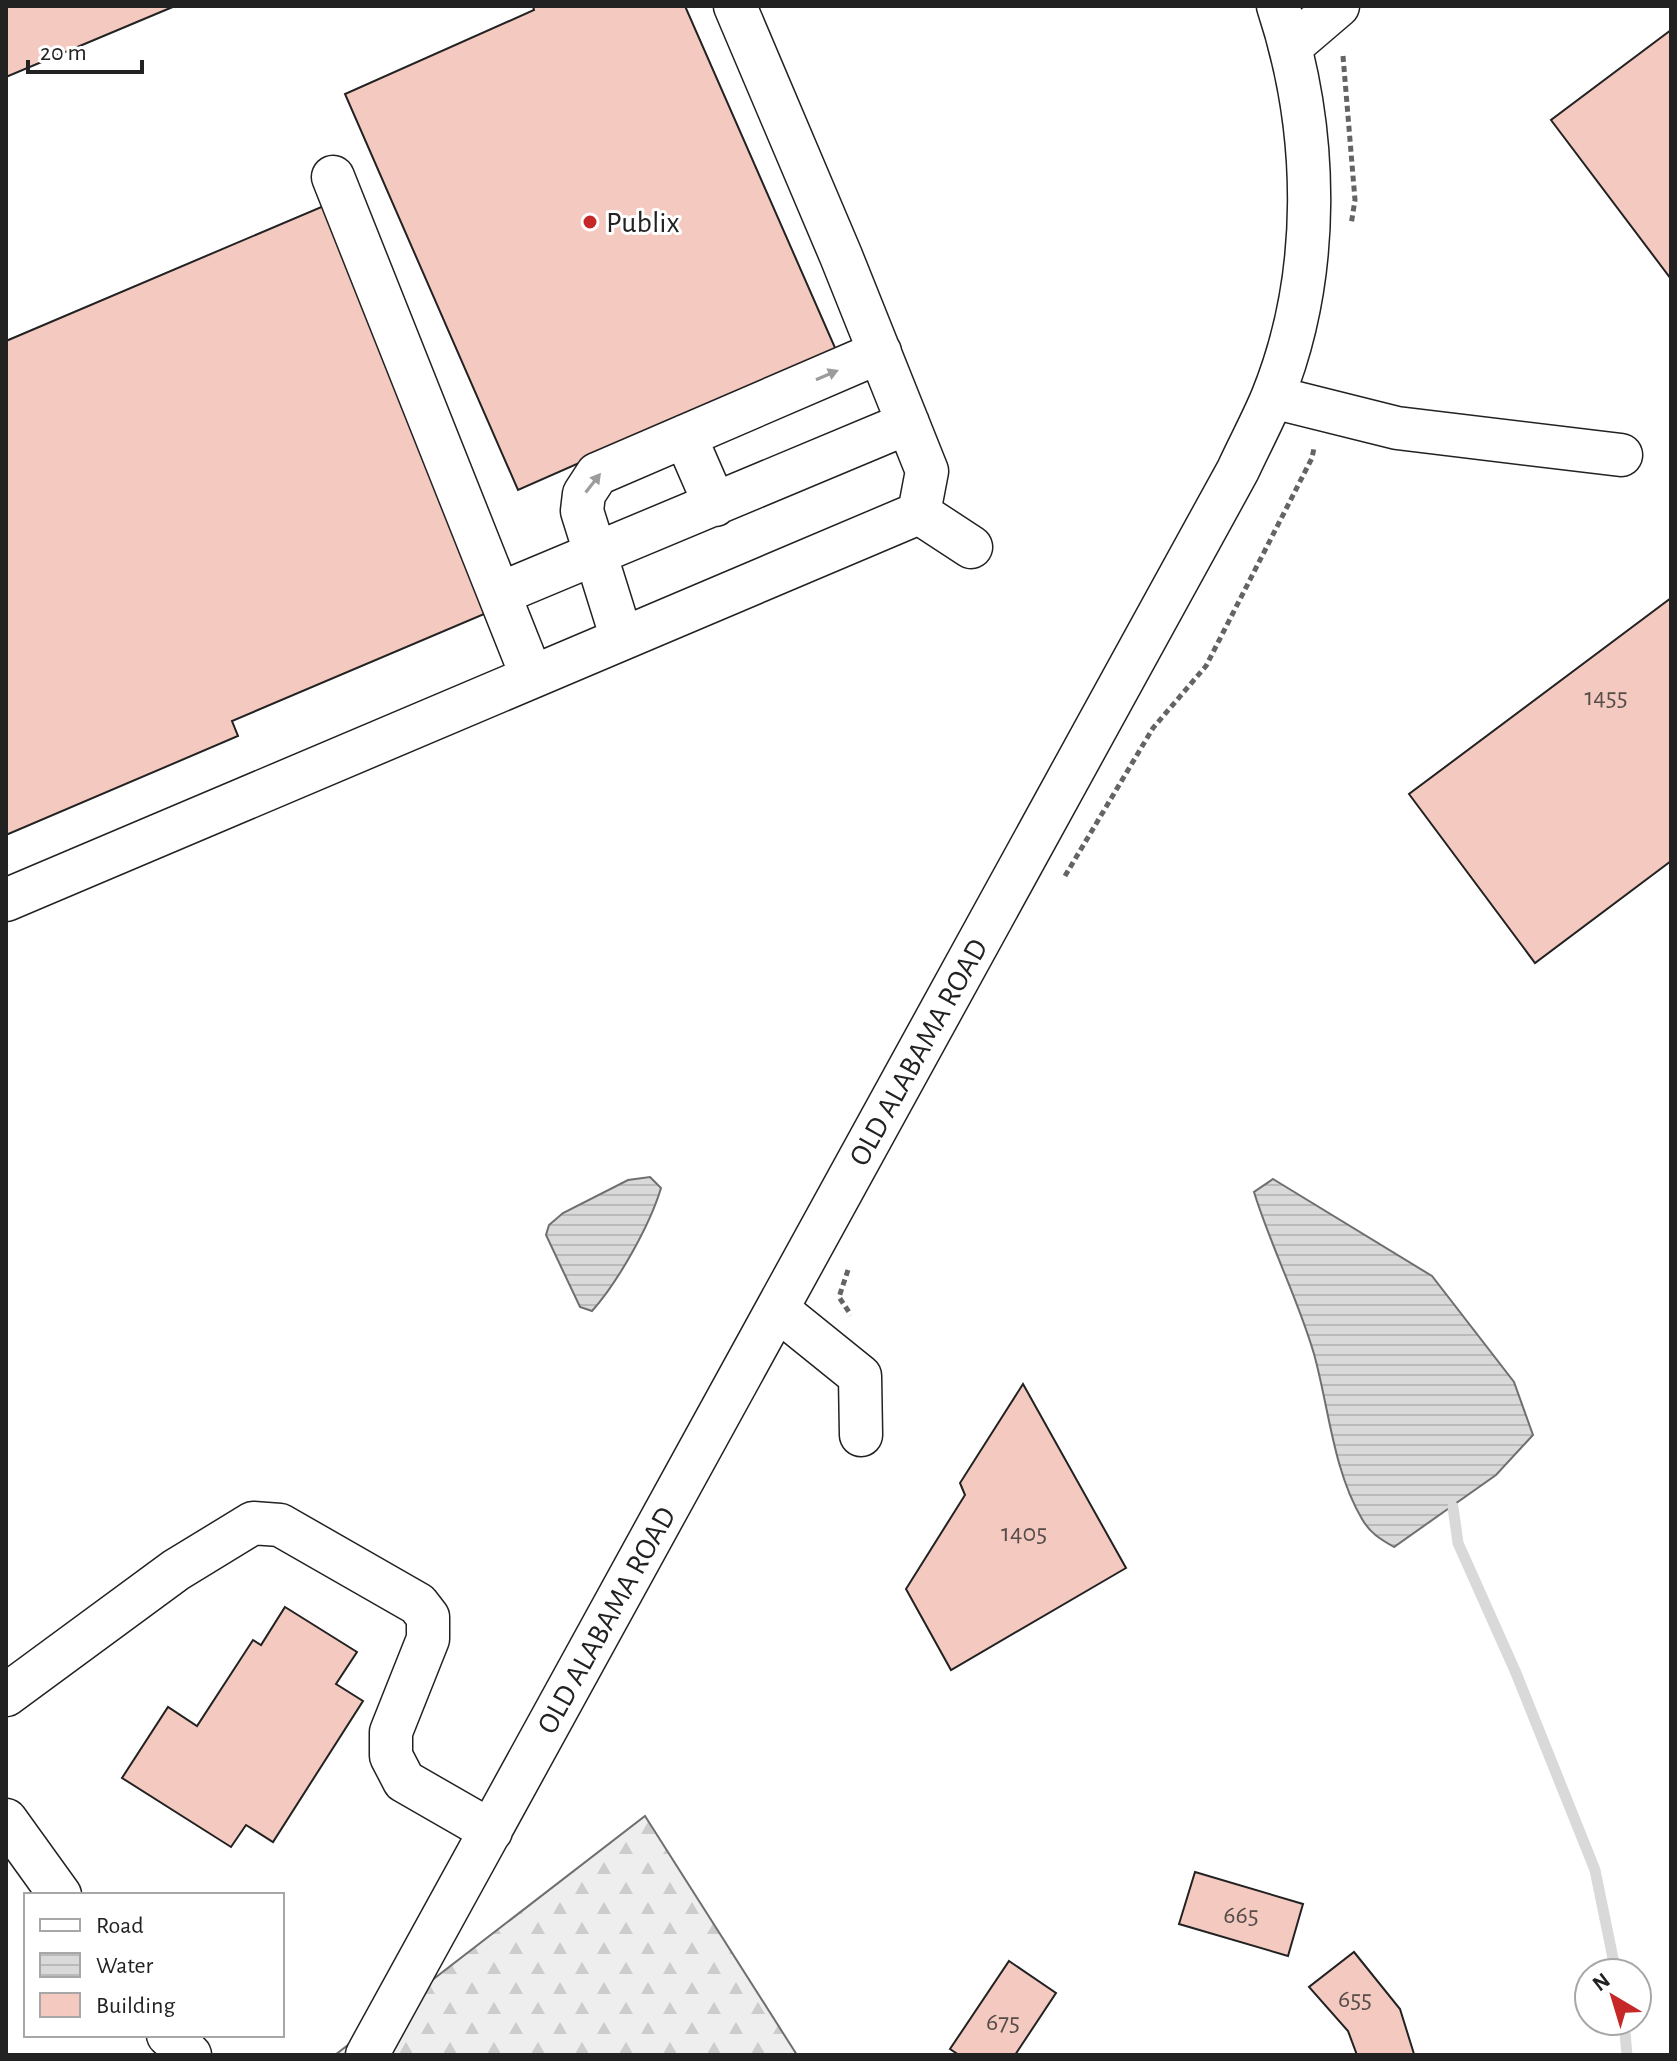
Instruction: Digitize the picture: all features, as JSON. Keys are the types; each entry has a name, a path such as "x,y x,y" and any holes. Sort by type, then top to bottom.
{"street":[{"path":"735,6 927,471 919,513"},
{"name":"OLD ALABAMA ROAD","path":"367,2055 1238,470 1273,397 1294,328 1307,251 1308,162 1303,105 1278,6"},
{"path":"1290,47 1338,6"},
{"path":"333,177 532,677"},
{"path":"622,639 582,511 584,494 597,474 880,352"},
{"path":"1273,397 1397,428 1621,455"},
{"path":"499,594 908,423"},
{"path":"685,436 715,505"},
{"path":"919,513 971,547"},
{"path":"6,900 919,513"},
{"path":"777,1309 860,1376 861,1435"},
{"path":"6,1695 213,1546 253,1523 280,1525 418,1604 428,1617 428,1639 391,1732 391,1756 404,1781 491,1831"},
{"path":"6,1820 59,1893"},
{"path":"170,2037 190,2055"}],"green space":[{"path":"645,1816 797,2055 335,2055"}],"water":[{"path":"650,1177 661,1188 632,1252 592,1311 580,1307 546,1235 549,1225 563,1213 628,1180"},
{"path":"1273,1179 1432,1276 1514,1382 1533,1435 1496,1475 1394,1547 1365,1524 1344,1480 1314,1354 1254,1192"}],"building":[{"path":"6,6 175,6 6,77"},
{"name":"Publix","path":"533,6 685,6 836,350 518,490 345,94 534,10"},
{"path":"1671,30 1671,279 1551,120"},
{"path":"326,205 496,609 232,721 238,736 6,835 6,341"},
{"path":"1671,598 1671,861 1535,963 1409,794"},
{"path":"1023,1384 1126,1568 951,1670 906,1589 965,1495 960,1483"},
{"path":"285,1607 357,1652 336,1684 363,1701 273,1842 246,1825 231,1847 122,1778 168,1707 197,1726 253,1640 261,1645"},
{"path":"1195,1872 1303,1904 1288,1956 1179,1924"},
{"path":"1354,1952 1400,2009 1414,2054 1357,2055 1348,2031 1309,1987"},
{"path":"1009,1961 1056,1993 1015,2055 959,2055 950,2049"}],"waterway":[{"path":"1453,1507 1458,1543 1516,1673 1595,1870 1613,1957"},
{"path":"1625,2037 1627,2055"}],"place":[{"name":"Publix","path":"590,222"}]}
